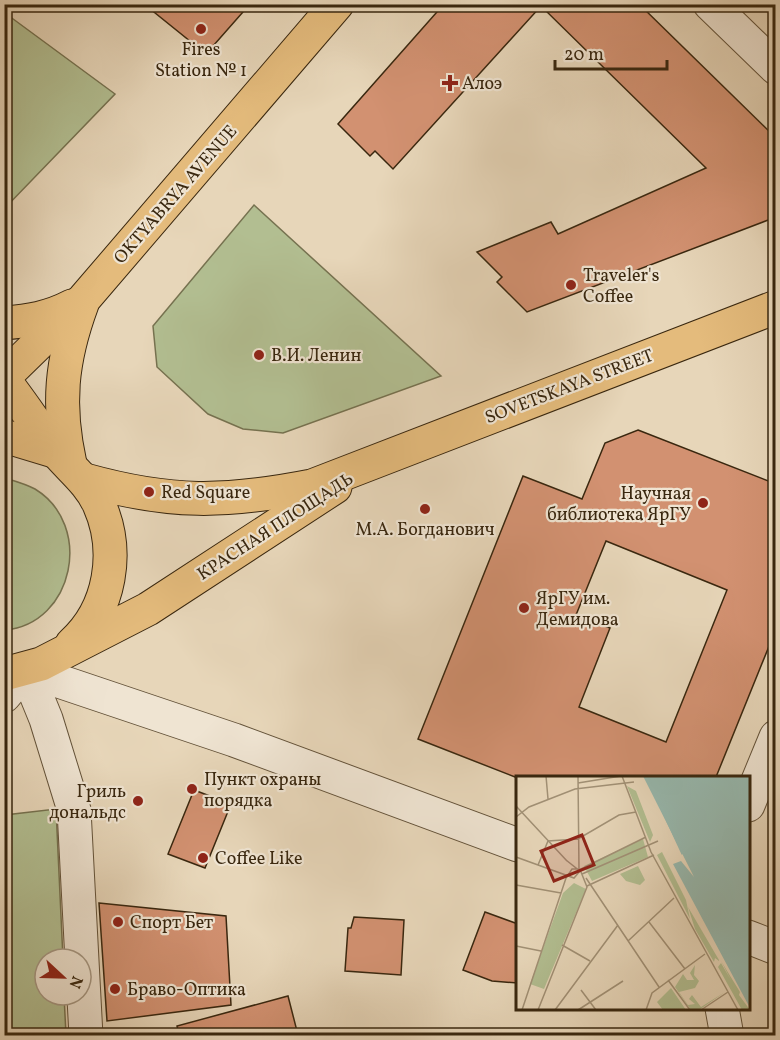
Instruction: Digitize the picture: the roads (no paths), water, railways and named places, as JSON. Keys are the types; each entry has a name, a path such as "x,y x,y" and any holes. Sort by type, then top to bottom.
{"main road":[{"name":"OKTYABRYA AVENUE","path":"4,379 84,299 337,4"},
{"path":"4,323 33,321 56,314 84,299"},
{"path":"71,466 62,428 61,394 72,333 84,299"},
{"name":"SOVETSKAYA STREET","path":"364,468 545,395 776,307"},
{"name":"КРАСНАЯ ПЛОЩАДЬ","path":"4,379 99,503 108,529 111,556 102,600 92,620 62,653"},
{"name":"КРАСНАЯ ПЛОЩАДЬ","path":"4,436 71,466 163,497 231,499 312,486 364,468"},
{"name":"КРАСНАЯ ПЛОЩАДЬ","path":"15,672 62,653 148,609 364,468"}],"street":[{"path":"710,4 776,69"},
{"path":"15,672 234,740 516,844"},
{"path":"15,672 46,719 74,810 86,1035"},
{"name":"КРАСНАЯ ПЛОЩАДЬ","path":"4,696 15,672"},
{"path":"750,800 776,737"},
{"path":"750,938 776,948"},
{"path":"723,1010 727,1035"}],"place":[{"name":"Fires Station № 1","path":"201,29"},
{"name":"Алоэ","path":"450,83"},
{"name":"Traveler's Coffee","path":"571,285"},
{"name":"В.И. Ленин","path":"259,355"},
{"name":"Red Square","path":"149,492"},
{"name":"Научная библиотека ЯрГУ","path":"703,503"},
{"name":"М.А. Богданович","path":"425,509"},
{"name":"ЯрГУ им. Демидова","path":"524,608"},
{"name":"Пункт охраны порядка","path":"192,789"},
{"name":"Гриль дональдс","path":"138,801"},
{"name":"Coffee Like","path":"203,858"},
{"name":"Спорт Бет","path":"118,922"},
{"name":"Браво-Оптика","path":"115,989"}]}
